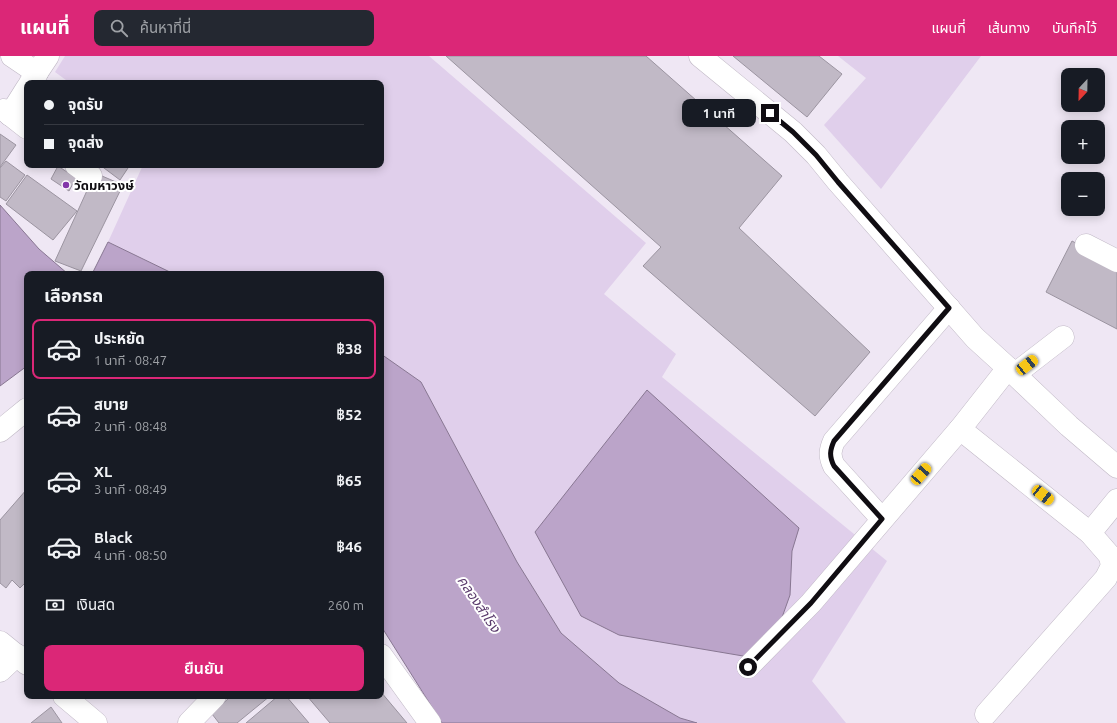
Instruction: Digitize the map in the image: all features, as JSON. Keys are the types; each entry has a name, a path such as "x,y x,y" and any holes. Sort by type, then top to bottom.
{"street":[{"path":"12,56 36,75"},
{"path":"700,56 793,132 816,155 975,338 1069,426 1117,467"},
{"path":"24,90 7,112 24,126"},
{"path":"1086,245 1117,261"},
{"path":"882,519 834,466 830,458 830,449 834,441 949,308"},
{"path":"748,667 811,603 882,519 1012,371 1063,337"},
{"path":"0,431 24,411"},
{"path":"960,429 1090,533 1110,556 1112,566 1106,578 986,714"},
{"path":"1090,533 1117,500"},
{"path":"0,642 22,660 0,671"},
{"path":"384,659 430,723"},
{"path":"68,699 96,723"},
{"path":"189,723 212,699"}],"shaded area":[{"path":"65,56 429,56 646,243 604,294 676,354 662,377 887,561 812,681 846,723 697,723 680,718 619,683 561,633 517,562 421,382 384,356 384,271 168,271 108,242 142,168 384,168 384,80 66,80 55,72"},
{"path":"838,56 981,56 881,189 824,125 866,78"}],"water":[{"path":"0,205 39,249 65,271 24,271 24,368 0,386"},
{"path":"108,242 168,271 94,271"},
{"name":"คลองสำโรง","path":"384,356 421,382 517,562 561,633 619,683 680,718 697,723 442,723 384,631"},
{"path":"647,390 799,528 792,551 790,595 780,623 749,657 619,635 581,616 535,532"}],"building":[{"path":"446,56 646,56 782,176 739,228 870,352 815,416 643,266 661,247"},
{"path":"733,56 819,56 842,74 807,117"},
{"path":"0,134 16,145 0,167"},
{"path":"6,161 25,175 6,201 0,197 0,168"},
{"path":"57,168 61,168 76,178 69,191 51,179"},
{"path":"104,168 128,168 120,180"},
{"path":"95,173 123,185 81,271 55,261"},
{"path":"27,175 77,211 53,240 6,204"},
{"path":"1072,241 1117,265 1117,329 1046,292"},
{"path":"24,492 24,584 20,588 12,580 6,588 0,583 0,520"},
{"path":"384,696 407,723 330,723 310,699 384,699"},
{"path":"228,699 266,699 237,723 219,723 212,714"},
{"path":"274,699 289,699 309,723 246,723"},
{"path":"51,707 62,723 31,723"}],"place":[{"name":"วัดมหาวงษ์","path":"66,185"}],"route":[{"path":"748,667 811,603 882,519 834,466 830,458 830,449 834,441 949,308 816,155 793,132 770,113"}]}
